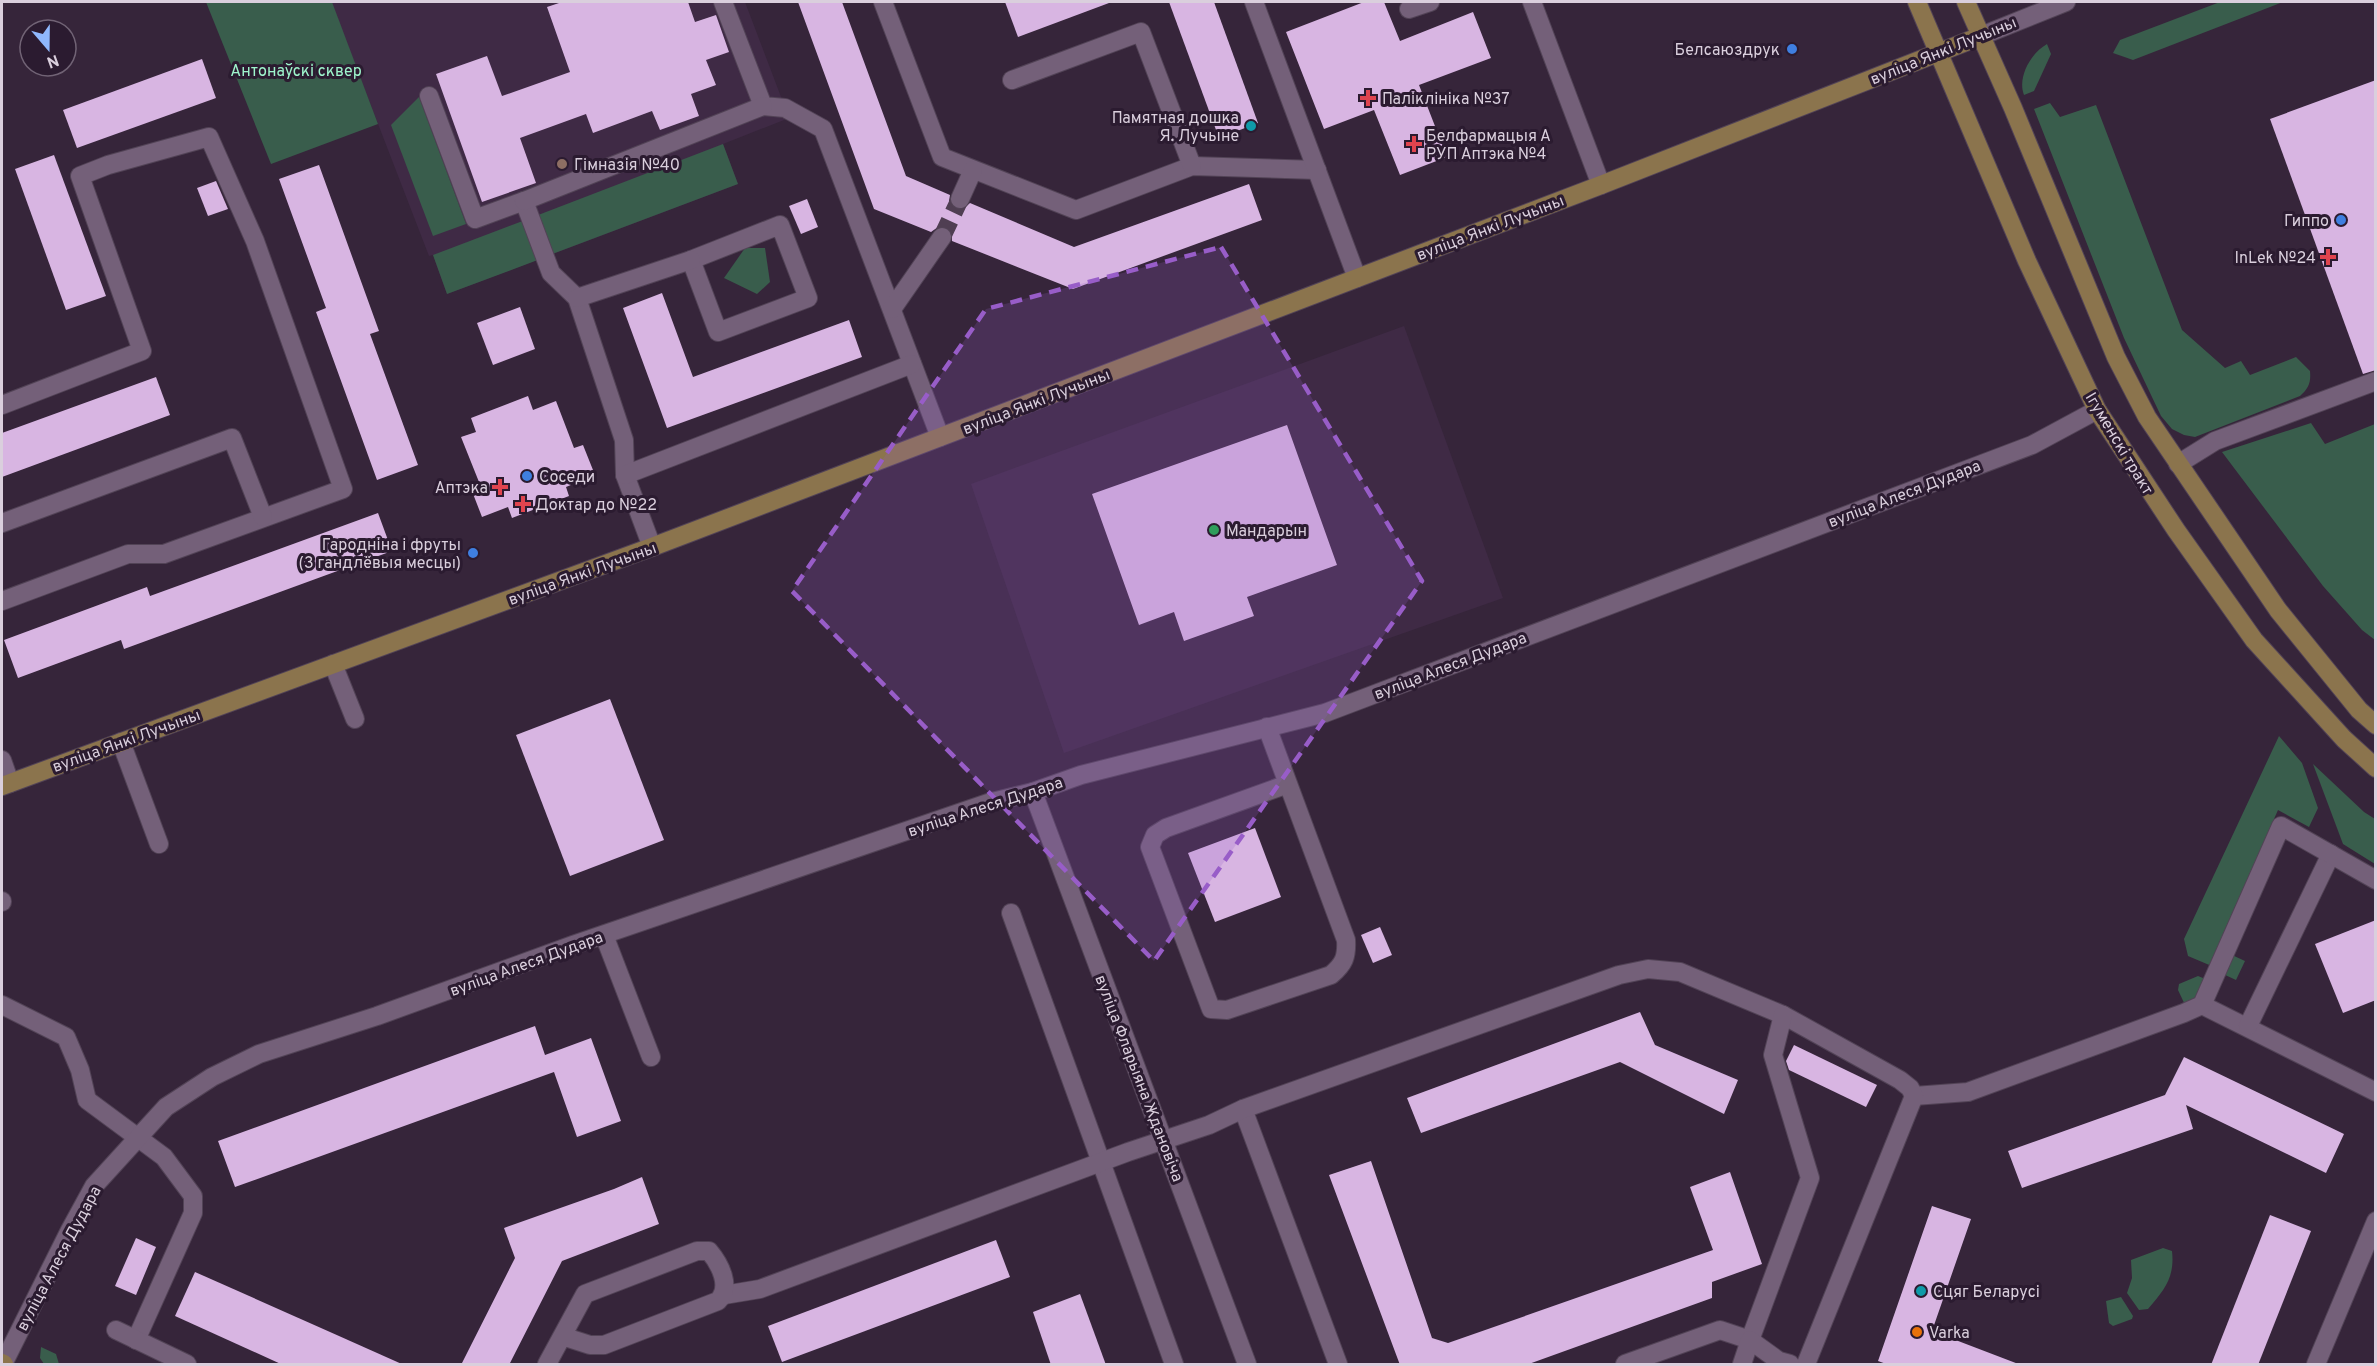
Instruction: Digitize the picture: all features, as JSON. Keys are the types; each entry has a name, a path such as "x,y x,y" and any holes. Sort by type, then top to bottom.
{"main road":[{"name":"Ігуменскі тракт","path":"1917,2 2027,261 2097,410 2176,530 2254,640 2344,739 2376,768"},
{"path":"1966,2 2018,118 2116,357 2147,417 2278,610 2359,710 2376,725"},
{"name":"вуліца Янкі Лучыны","path":"6,785 652,547 1601,185 1981,36"}],"street":[{"path":"723,2 763,106"},
{"path":"883,2 942,157 1076,210 1192,165 1317,170"},
{"path":"1254,2 1357,278"},
{"path":"1409,9 1430,2"},
{"path":"1532,2 1601,185"},
{"name":"вуліца Янкі Лучыны","path":"1981,36 2066,2"},
{"path":"1012,80 1142,32 1192,165"},
{"path":"429,96 475,219 763,106 785,108 823,129 940,437"},
{"path":"2,405 142,351 80,176 108,165 209,137 255,241 343,489 164,554 128,554 2,601"},
{"path":"960,199 973,170"},
{"path":"525,201 551,273 577,298 624,440 625,475 652,547"},
{"path":"577,298 691,260 780,225 808,298 718,332 691,260"},
{"path":"892,309 942,237"},
{"path":"625,475 912,364"},
{"path":"2178,464 2215,441 2376,381"},
{"name":"вуліца Алеся Дудара","path":"3,1364 94,1186 166,1107 212,1077 259,1054 377,1016 988,803 1033,792 1080,776 1325,713 2032,445 2097,410"},
{"path":"2,524 232,438 263,517"},
{"path":"333,664 355,719"},
{"path":"1267,728 1288,784 1346,940 1347,954 1342,966 1331,975 1227,1010 1215,1011 1211,1009 1150,847 1155,835 1166,828 1288,784"},
{"path":"121,742 159,844"},
{"path":"2,760 6,785"},
{"name":"вуліца Фларыяна Ждановіча","path":"1033,792 1247,1365"},
{"path":"1914,1096 1968,1092 2202,1005 2281,826 2376,880"},
{"path":"2248,1026 2331,854"},
{"path":"1011,913 1174,1365"},
{"path":"604,935 651,1057"},
{"path":"562,1336 590,1345 604,1345 718,1301 724,1295 760,1289 1101,1162 1209,1125 1243,1109 1619,975 1648,969 1680,972 1783,1015 1900,1080 1910,1088 1914,1096 1806,1365"},
{"path":"2,1005 66,1037 80,1070 87,1100 164,1157 193,1196 194,1213 136,1340"},
{"path":"2202,1005 2376,1092"},
{"path":"1742,1365 1810,1178 1773,1055 1783,1015"},
{"path":"1243,1109 1338,1365"},
{"path":"2316,1365 2376,1221"},
{"path":"547,1365 585,1294 696,1251 709,1251 717,1260 725,1286 724,1295"},
{"path":"116,1330 187,1365"},
{"path":"1626,1365 1720,1330 1750,1340 1779,1361 1790,1365"}],"highlighted area":[{"path":"1221,247 1422,581 1154,961 792,591 986,309"}],"shaded area":[{"name":"Гімназія №40","path":"331,2 745,2 789,118 723,144 738,184 447,294 433,255 429,256"},
{"path":"1404,326 1503,598 1064,753 971,484"}],"green space":[{"name":"Антонаўскі сквер","path":"206,2 332,2 378,124 271,164"},
{"path":"2220,2 2283,2 2133,60 2113,53 2120,40"},
{"path":"2047,44 2051,54 2034,91 2024,95 2022,81 2027,66 2036,53"},
{"path":"419,97 466,224 433,236 391,125"},
{"path":"2050,103 2060,117 2096,105 2182,330 2225,368 2241,361 2250,375 2296,357 2310,371 2309,385 2300,396 2195,437 2172,429 2161,416 2124,338 2034,109"},
{"path":"723,144 738,184 547,256 533,217"},
{"path":"528,219 543,258 447,294 433,255"},
{"path":"745,248 765,248 770,282 757,294 724,278"},
{"path":"2311,423 2325,444 2375,424 2375,640 2362,630 2323,586 2222,452"},
{"path":"2279,736 2302,763 2318,808 2309,827 2278,810 2223,934 2226,941 2214,967 2188,956 2184,939"},
{"path":"2313,764 2364,812 2375,819 2375,864 2343,844"},
{"path":"2232,955 2245,961 2236,980 2223,974"},
{"path":"2198,976 2208,980 2201,996 2186,1007 2178,990 2179,984"},
{"path":"2163,1248 2172,1251 2170,1276 2148,1309 2139,1310 2127,1293 2132,1278 2131,1260"},
{"path":"2121,1297 2133,1316 2132,1319 2113,1326 2109,1323 2106,1301"},
{"path":"41,1347 56,1354 59,1364 44,1364 40,1358"}],"building":[{"name":"Гімназія №40","path":"562,2 688,2 695,22 716,15 729,52 706,60 716,85 691,94 699,116 660,130 652,111 593,133 586,114 520,138 536,183 482,202 436,74 487,56 502,96 570,72 547,7"},
{"path":"798,2 842,2 906,176 950,195 949,201 955,209 962,210 970,203 1074,247 1249,184 1262,220 1073,289 952,241 952,233 948,227 938,227 931,232 874,209"},
{"path":"1005,2 1108,2 1109,3 1018,37"},
{"path":"1169,2 1214,2 1258,123 1219,138"},
{"name":"Паліклініка №37","path":"1364,2 1384,2 1400,41 1473,12 1491,58 1419,85 1447,157 1400,175 1374,110 1324,129 1286,32"},
{"path":"202,59 216,98 77,148 63,110"},
{"name":"Гиппо","path":"2376,80 2376,370 2363,374 2270,119"},
{"path":"54,155 106,296 66,310 15,169"},
{"path":"319,165 379,331 370,334 418,465 377,480 316,312 326,308 279,179"},
{"path":"216,181 228,209 208,216 197,188"},
{"path":"807,199 818,227 801,234 789,206"},
{"path":"662,293 693,377 849,320 862,357 667,428 623,308"},
{"path":"520,307 535,349 493,365 477,323"},
{"path":"156,377 170,415 2,477 2,433"},
{"path":"528,396 533,410 556,401 574,448 583,445 595,475 566,487 569,496 512,518 508,507 482,517 470,486 479,482 461,437 476,432 471,418"},
{"name":"Мандарын","path":"1287,425 1337,565 1247,597 1254,616 1184,641 1174,612 1139,625 1092,494"},
{"path":"378,513 392,551 124,649 121,640 18,678 4,640 147,587 150,596"},
{"path":"610,699 664,840 570,876 516,735"},
{"path":"1255,828 1281,897 1215,922 1188,853"},
{"path":"2376,920 2376,1000 2343,1013 2315,944"},
{"path":"1380,927 1392,955 1373,963 1361,935"},
{"path":"1640,1012 1655,1045 1738,1080 1724,1114 1620,1062 1421,1133 1407,1098"},
{"path":"535,1026 545,1055 591,1038 621,1121 577,1137 554,1072 235,1187 218,1141"},
{"path":"1794,1045 1877,1085 1866,1107 1789,1070 1786,1061"},
{"path":"2184,1057 2344,1134 2326,1173 2186,1105 2193,1129 2022,1188 2008,1151 2165,1095"},
{"path":"1371,1161 1432,1338 1448,1343 1713,1250 1690,1187 1730,1172 1762,1264 1712,1282 1712,1298 1526,1365 1400,1365 1329,1175"},
{"path":"642,1177 659,1224 562,1261 509,1365 461,1365 515,1258 504,1228"},
{"path":"1932,1206 1971,1219 1932,1331 2021,1365 1889,1365 1878,1361"},
{"path":"2270,1215 2311,1231 2258,1365 2211,1365"},
{"path":"136,1238 156,1247 136,1295 115,1286"},
{"path":"996,1240 1010,1277 782,1362 768,1326"},
{"path":"195,1272 404,1365 283,1365 175,1316"},
{"path":"1080,1294 1106,1365 1051,1365 1033,1312"}],"tunnel":[{"path":"942,237 960,199"}],"place":[{"name":"Белсаюздрук","path":"1792,49"},
{"name":"Паліклініка №37","path":"1368,98"},
{"name":"Памятная дошка Я. Лучыне","path":"1251,126"},
{"name":"Белфармацыя А РУП Аптэка №4","path":"1414,144"},
{"name":"Гімназія №40","path":"562,164"},
{"name":"Гиппо","path":"2341,220"},
{"name":"InLek №24","path":"2328,257"},
{"name":"Соседи","path":"527,476"},
{"name":"Аптэка","path":"500,487"},
{"name":"Доктар до №22","path":"523,504"},
{"name":"Мандарын","path":"1214,530"},
{"name":"Гародніна і фруты (3 гандлёвыя месцы)","path":"473,553"},
{"name":"Сцяг Беларусі","path":"1921,1291"},
{"name":"Varka","path":"1917,1332"}]}
